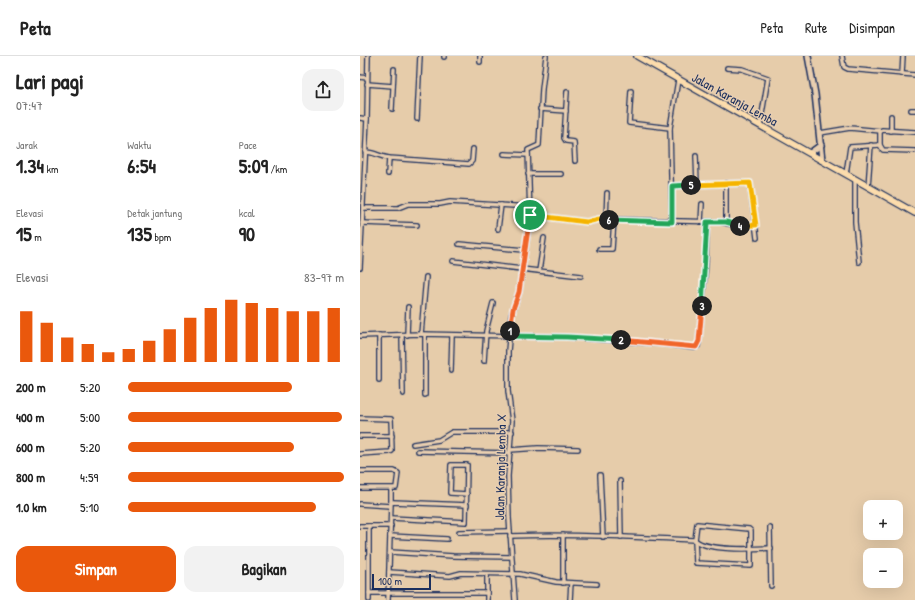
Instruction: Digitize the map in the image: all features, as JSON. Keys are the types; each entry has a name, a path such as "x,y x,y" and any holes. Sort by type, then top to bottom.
{"main road":[{"name":"Jalan Karanja Lemba","path":"638,56 915,213"},
{"path":"808,56 820,133 822,160"},
{"path":"810,153 821,145"}],"street":[{"path":"360,268 363,208 362,186 367,119 368,56"},
{"path":"417,119 420,56"},
{"path":"480,56 480,62"},
{"path":"504,154 528,155 529,148 539,145 540,109 546,56"},
{"path":"842,56 844,67 848,69 915,75"},
{"path":"902,74 903,56"},
{"path":"726,68 742,69 768,78 760,126"},
{"path":"392,109 394,69"},
{"path":"360,77 367,78"},
{"path":"672,222 670,128 678,80"},
{"path":"367,84 393,86"},
{"path":"631,91 629,123 670,128"},
{"path":"567,92 564,138 566,141 574,142 575,161"},
{"path":"540,109 566,111"},
{"path":"891,116 891,131"},
{"path":"360,118 367,119"},
{"path":"820,133 850,128 915,132"},
{"path":"882,131 880,144 883,150 915,151"},
{"path":"360,134 366,134"},
{"path":"846,174 850,147 880,144"},
{"path":"868,187 871,145"},
{"path":"365,152 376,153 389,158 469,164 472,161 473,149"},
{"name":"Jalan Karanja Lemba X","path":"515,600 510,536 510,452 512,432 508,384 509,336 513,309 519,292 530,215 528,155"},
{"path":"696,156 697,184"},
{"path":"388,174 389,158"},
{"path":"528,174 561,174"},
{"path":"855,180 855,222 859,262"},
{"path":"672,186 726,183 751,184 757,238"},
{"path":"726,183 726,222"},
{"path":"606,220 607,193"},
{"path":"363,208 401,208 408,204 440,204 450,202 529,207"},
{"path":"701,222 702,204"},
{"path":"498,229 501,205"},
{"path":"530,215 587,222 599,219 672,222 726,222 733,226 756,225"},
{"path":"599,250 612,249 614,220"},
{"path":"360,336 485,335 599,338 696,347 699,341 703,296 707,222"},
{"path":"362,224 417,225"},
{"path":"539,271 544,238"},
{"path":"459,244 524,250"},
{"path":"453,260 581,276"},
{"path":"425,395 423,335 426,277"},
{"path":"484,361 485,335 493,303"},
{"path":"407,335 408,306"},
{"path":"379,335 379,380"},
{"path":"402,335 403,394"},
{"path":"451,371 452,336"},
{"path":"360,418 390,419 392,436 391,452 360,454"},
{"path":"413,444 439,440 452,432 512,432"},
{"path":"360,436 392,436"},
{"path":"418,451 510,452 538,448 578,449"},
{"path":"391,518 465,523 467,521 467,505 467,494 467,465 451,464 450,493 467,494"},
{"path":"360,471 397,472 397,487 391,489 360,488"},
{"path":"600,475 603,537"},
{"path":"620,481 622,537"},
{"path":"388,600 391,489"},
{"path":"360,504 391,504 393,502 467,505"},
{"path":"698,524 749,529 751,531 751,566 698,564 695,562 695,540 698,524"},
{"path":"360,526 391,526"},
{"path":"369,600 370,526"},
{"path":"770,527 770,586"},
{"path":"459,532 510,531"},
{"path":"563,535 563,582"},
{"path":"510,536 563,535 695,540 701,545 751,549 771,548"},
{"path":"390,536 447,539"},
{"path":"390,552 453,556 511,557"},
{"path":"389,572 450,576 461,573 512,574 571,583 597,584"},
{"path":"487,574 487,600"},
{"path":"570,600 571,583"},
{"path":"369,593 487,594"}],"route":[{"path":"750,183 752,185 756,225 733,226 726,222 707,222 706,263 699,341 698,346 689,348 599,338 509,336 513,309 519,292 530,215 587,222 599,219 672,222 672,186 750,183"}]}
